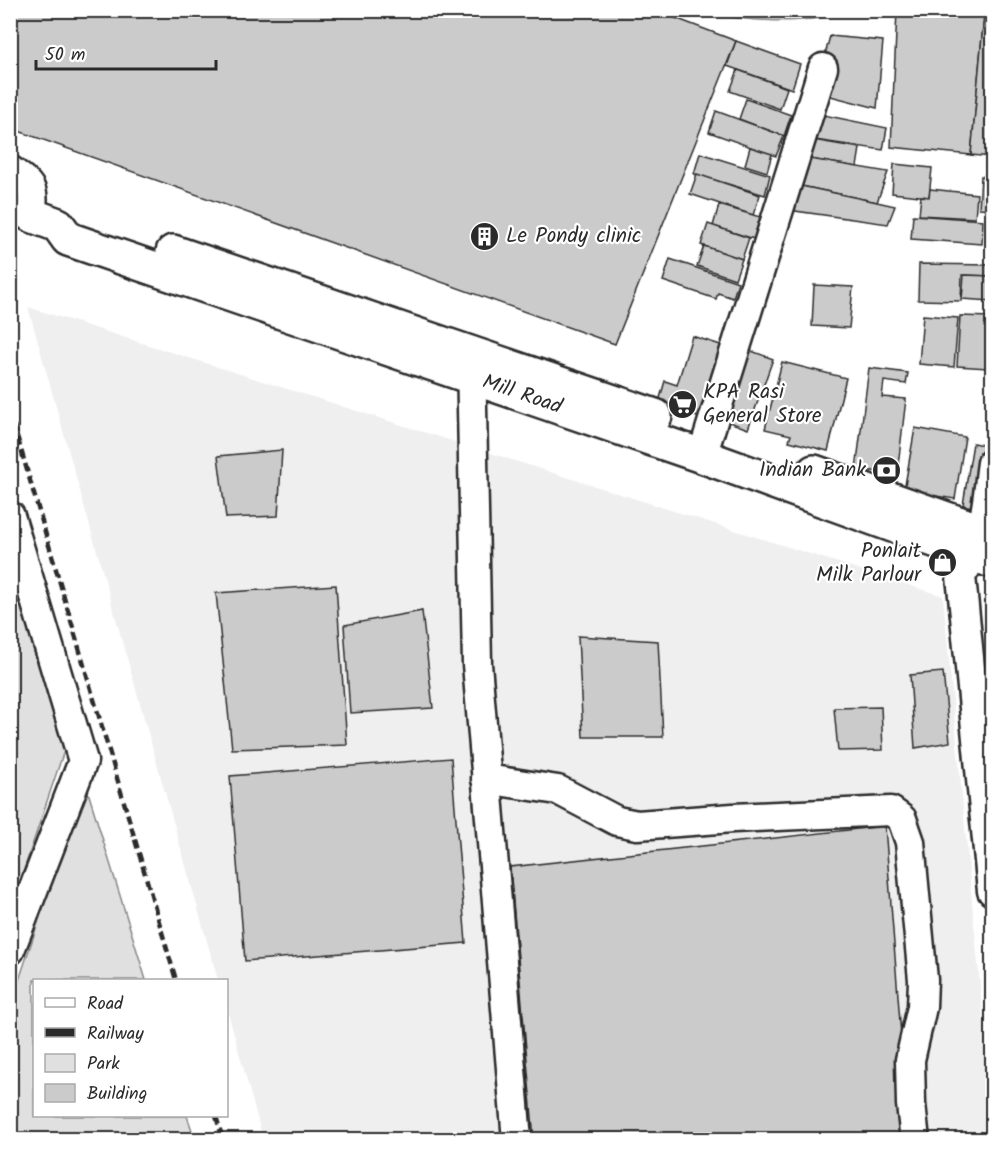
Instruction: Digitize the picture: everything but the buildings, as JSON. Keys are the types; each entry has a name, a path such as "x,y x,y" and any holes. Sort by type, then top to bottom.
{"main road":[{"name":"Mill Road","path":"44,220 68,239 470,365 986,545"}],"street":[{"path":"705,446 822,68"},
{"path":"10,170 30,185 44,220"},
{"path":"470,365 477,664 517,1140"},
{"path":"993,463 986,545 960,576 993,891"},
{"path":"10,516 83,761 10,950"},
{"path":"486,779 558,790 617,821 637,825 891,811 902,819 910,842 923,980 922,1007 910,1060 915,1140"}],"shaded area":[{"path":"28,307 943,596 992,1112 992,1139 263,1139 228,1013 228,979 218,979"}],"green space":[{"path":"845,10 811,19 774,21 737,18 702,11"},
{"path":"10,555 66,745 11,908 10,908"},
{"path":"85,782 146,979 33,979 33,1117 187,1117 195,1139 11,1140 11,1004"}],"railway":[{"path":"10,412 176,979"},
{"path":"216,1117 223,1140"}],"place":[{"name":"Le Pondy clinic","path":"485,236"},
{"name":"KPA Rasi General Store","path":"682,404"},
{"name":"Indian Bank","path":"887,470"},
{"name":"Ponlait Milk Parlour","path":"942,563"}]}
